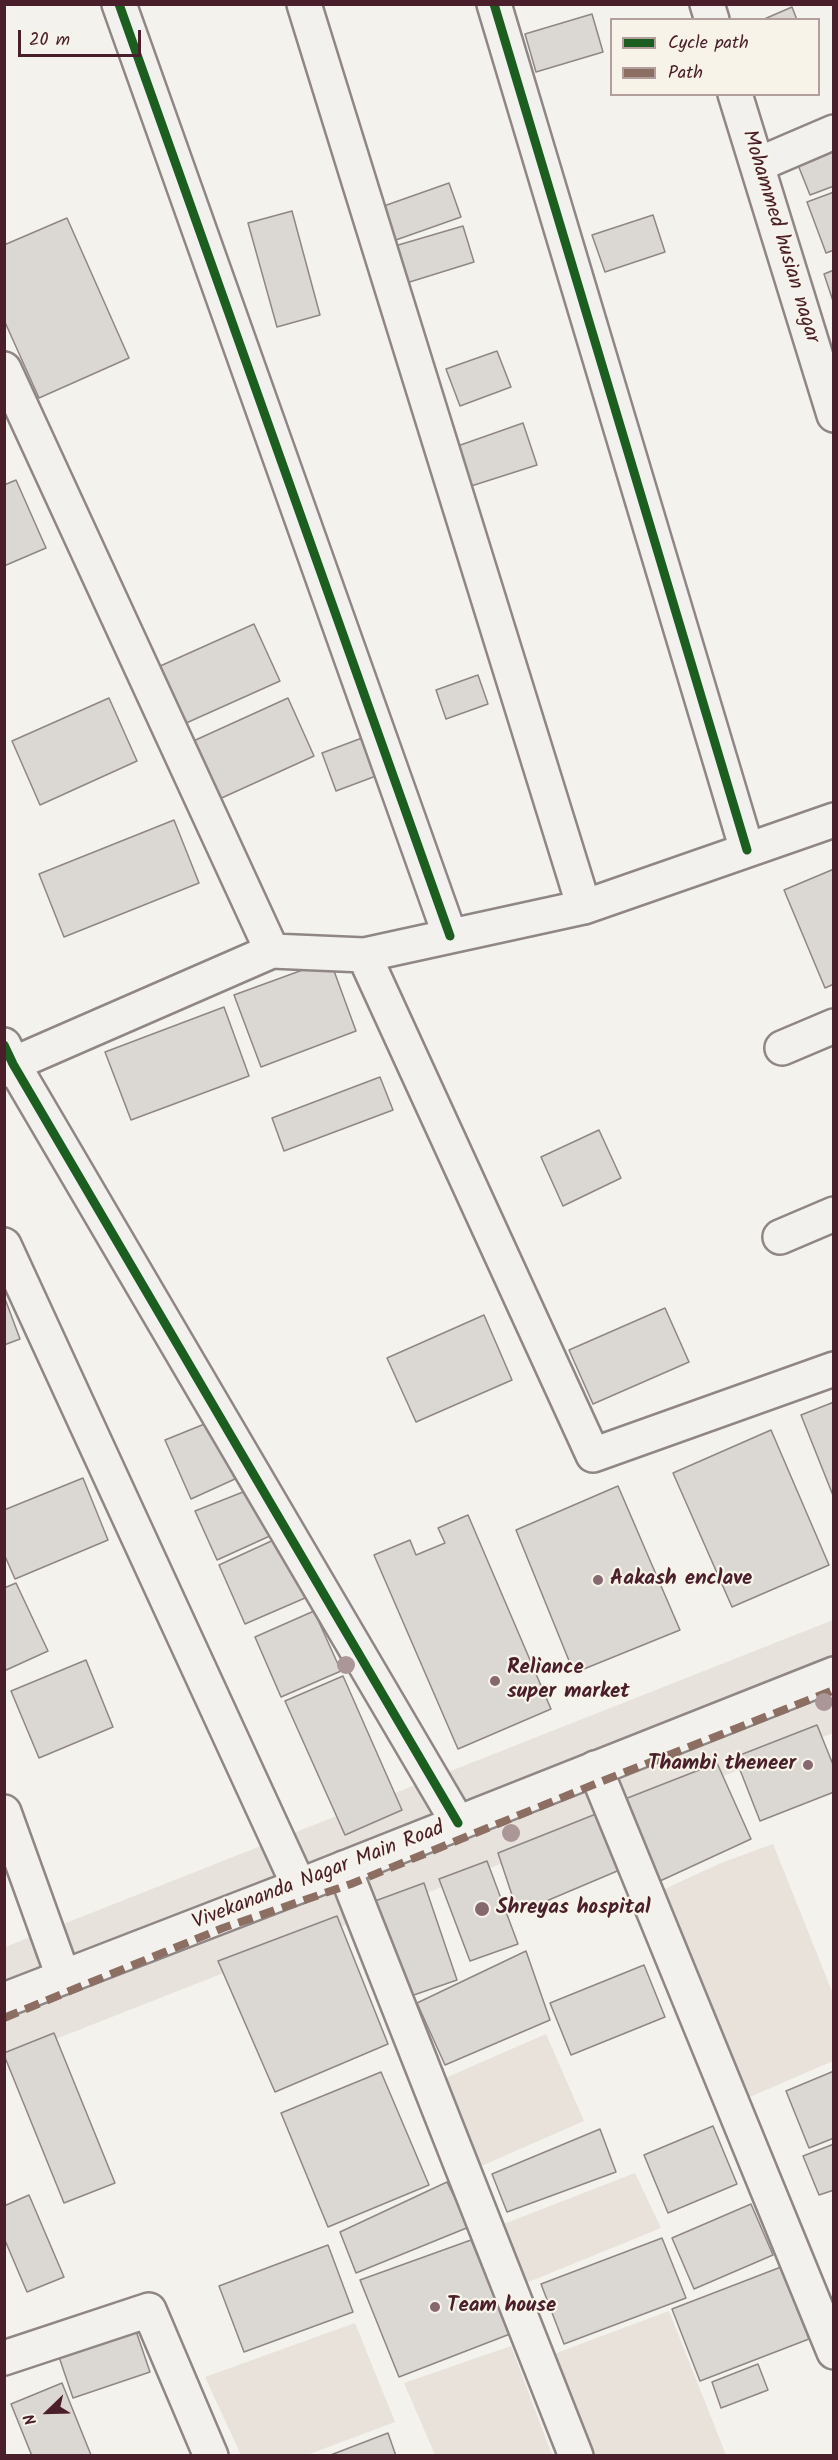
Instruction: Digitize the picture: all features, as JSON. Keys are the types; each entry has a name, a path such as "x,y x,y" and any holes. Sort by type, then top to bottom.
{"street":[{"path":"119,4 450,936"},
{"path":"304,4 584,907"},
{"path":"494,4 747,850"},
{"name":"Mohammed husian nagar","path":"736,96 832,404"},
{"path":"757,165 834,132"},
{"path":"4,369 273,951"},
{"path":"458,1823 7,1060 273,951 364,956 584,907 834,820"},
{"path":"364,956 593,1455 834,1369"},
{"path":"782,1048 834,1026"},
{"path":"780,1237 834,1214"},
{"path":"4,1245 299,1886"},
{"name":"Vivekananda Nagar Main Road","path":"4,2000 595,1768 831,1683"},
{"path":"595,1768 834,2352"},
{"path":"4,1812 63,1976"},
{"path":"344,1868 576,2456"},
{"path":"4,2358 149,2310 211,2456"}],"shaded area":[{"path":"833,1620 833,1733 5,2059 5,1947"},
{"path":"773,1844 833,1994 833,2061 745,2099 658,1892 721,1863"},
{"path":"546,2034 584,2121 479,2167 443,2079"},
{"path":"635,2173 661,2228 526,2283 501,2225"},
{"path":"669,2311 726,2455 583,2455 543,2358"},
{"path":"355,2323 395,2422 307,2455 241,2455 205,2377"},
{"path":"511,2346 552,2455 435,2455 404,2383"}],"building":[{"path":"792,7 796,18 767,18"},
{"path":"592,14 603,52 536,72 525,34"},
{"path":"834,148 834,186 810,195 798,165"},
{"path":"449,183 461,217 393,241 381,207"},
{"path":"834,192 834,250 826,253 807,202"},
{"path":"292,211 320,315 277,327 248,223"},
{"path":"653,215 665,252 605,272 592,235"},
{"path":"67,218 129,358 39,398 4,320 4,245"},
{"path":"463,226 474,262 400,285 388,248"},
{"path":"834,270 834,304 824,274"},
{"path":"497,351 511,387 460,406 446,369"},
{"path":"523,423 537,465 465,488 452,448"},
{"path":"16,480 46,548 4,566 4,485"},
{"path":"254,624 280,681 184,724 158,667"},
{"path":"478,675 488,704 446,719 436,690"},
{"path":"109,698 137,761 40,805 12,741"},
{"path":"288,698 314,756 215,801 189,743"},
{"path":"362,738 376,776 336,791 322,753"},
{"path":"174,820 199,883 64,937 39,874"},
{"path":"834,869 834,984 825,988 784,890"},
{"path":"330,960 356,1031 261,1067 234,995"},
{"path":"224,1007 249,1076 131,1120 105,1052"},
{"path":"380,1077 393,1110 284,1151 272,1118"},
{"path":"599,1130 621,1178 563,1206 541,1157"},
{"path":"4,1296 20,1339 4,1345"},
{"path":"665,1308 689,1362 593,1404 569,1350"},
{"path":"484,1315 512,1380 416,1422 387,1358"},
{"path":"834,1402 834,1498 801,1415"},
{"path":"207,1423 235,1479 191,1499 165,1440"},
{"name":"Aakash enclave","path":"771,1430 829,1565 732,1607 673,1473"},
{"path":"83,1478 108,1540 15,1579 4,1554 4,1510"},
{"name":"Aakash enclave","path":"618,1486 680,1630 574,1673 516,1530"},
{"path":"243,1492 272,1535 217,1560 195,1511"},
{"path":"468,1515 551,1709 458,1749 374,1555 410,1540 416,1555 445,1543 438,1528"},
{"path":"278,1538 305,1598 245,1624 219,1565"},
{"path":"16,1583 48,1651 4,1671 4,1588"},
{"path":"314,1611 341,1671 281,1697 255,1637"},
{"path":"86,1660 113,1727 39,1758 11,1691"},
{"path":"343,1676 402,1810 345,1835 285,1701"},
{"path":"817,1725 834,1767 834,1792 760,1821 735,1757"},
{"path":"717,1763 751,1839 660,1881 625,1799"},
{"path":"601,1812 622,1869 518,1913 498,1853"},
{"path":"487,1861 518,1944 470,1961 439,1879"},
{"path":"424,1883 457,1980 408,1997 375,1901"},
{"path":"337,1916 388,2044 275,2092 218,1961"},
{"path":"526,1951 550,2020 445,2065 417,2003"},
{"path":"644,1965 665,2017 571,2055 550,2003"},
{"path":"54,2033 115,2183 64,2203 4,2055 4,2053"},
{"path":"834,2071 834,2138 809,2148 786,2091"},
{"path":"381,2072 429,2185 328,2227 281,2113"},
{"path":"713,2126 737,2184 668,2213 644,2155"},
{"path":"600,2129 616,2172 507,2212 492,2174"},
{"path":"834,2144 834,2190 819,2195 803,2156"},
{"path":"447,2182 469,2227 356,2273 340,2232"},
{"path":"29,2195 64,2277 27,2292 4,2238 4,2206"},
{"path":"751,2204 773,2255 694,2289 672,2238"},
{"path":"662,2238 686,2298 564,2344 541,2284"},
{"name":"Team house","path":"471,2240 510,2334 399,2377 360,2280"},
{"path":"328,2245 353,2312 244,2352 219,2286"},
{"path":"781,2267 809,2339 700,2381 672,2309"},
{"path":"135,2328 150,2372 73,2398 58,2354"},
{"path":"758,2364 768,2390 721,2408 712,2382"},
{"path":"62,2383 91,2455 32,2456 11,2404"},
{"path":"388,2433 396,2456 328,2456"}],"marked path":[{"path":"4,2018 223,1928 351,1884 600,1782 834,1690"}],"cycle path":[{"path":"119,4 450,936"},
{"path":"494,4 747,850"},
{"path":"4,1045 13,1064 458,1823"}],"place":[{"name":"Aakash enclave","path":"598,1580"},
{"name":"Reliance super market","path":"495,1681"},
{"name":"Thambi theneer","path":"808,1765"},
{"name":"Shreyas hospital","path":"482,1909"},
{"name":"Team house","path":"435,2307"}]}
